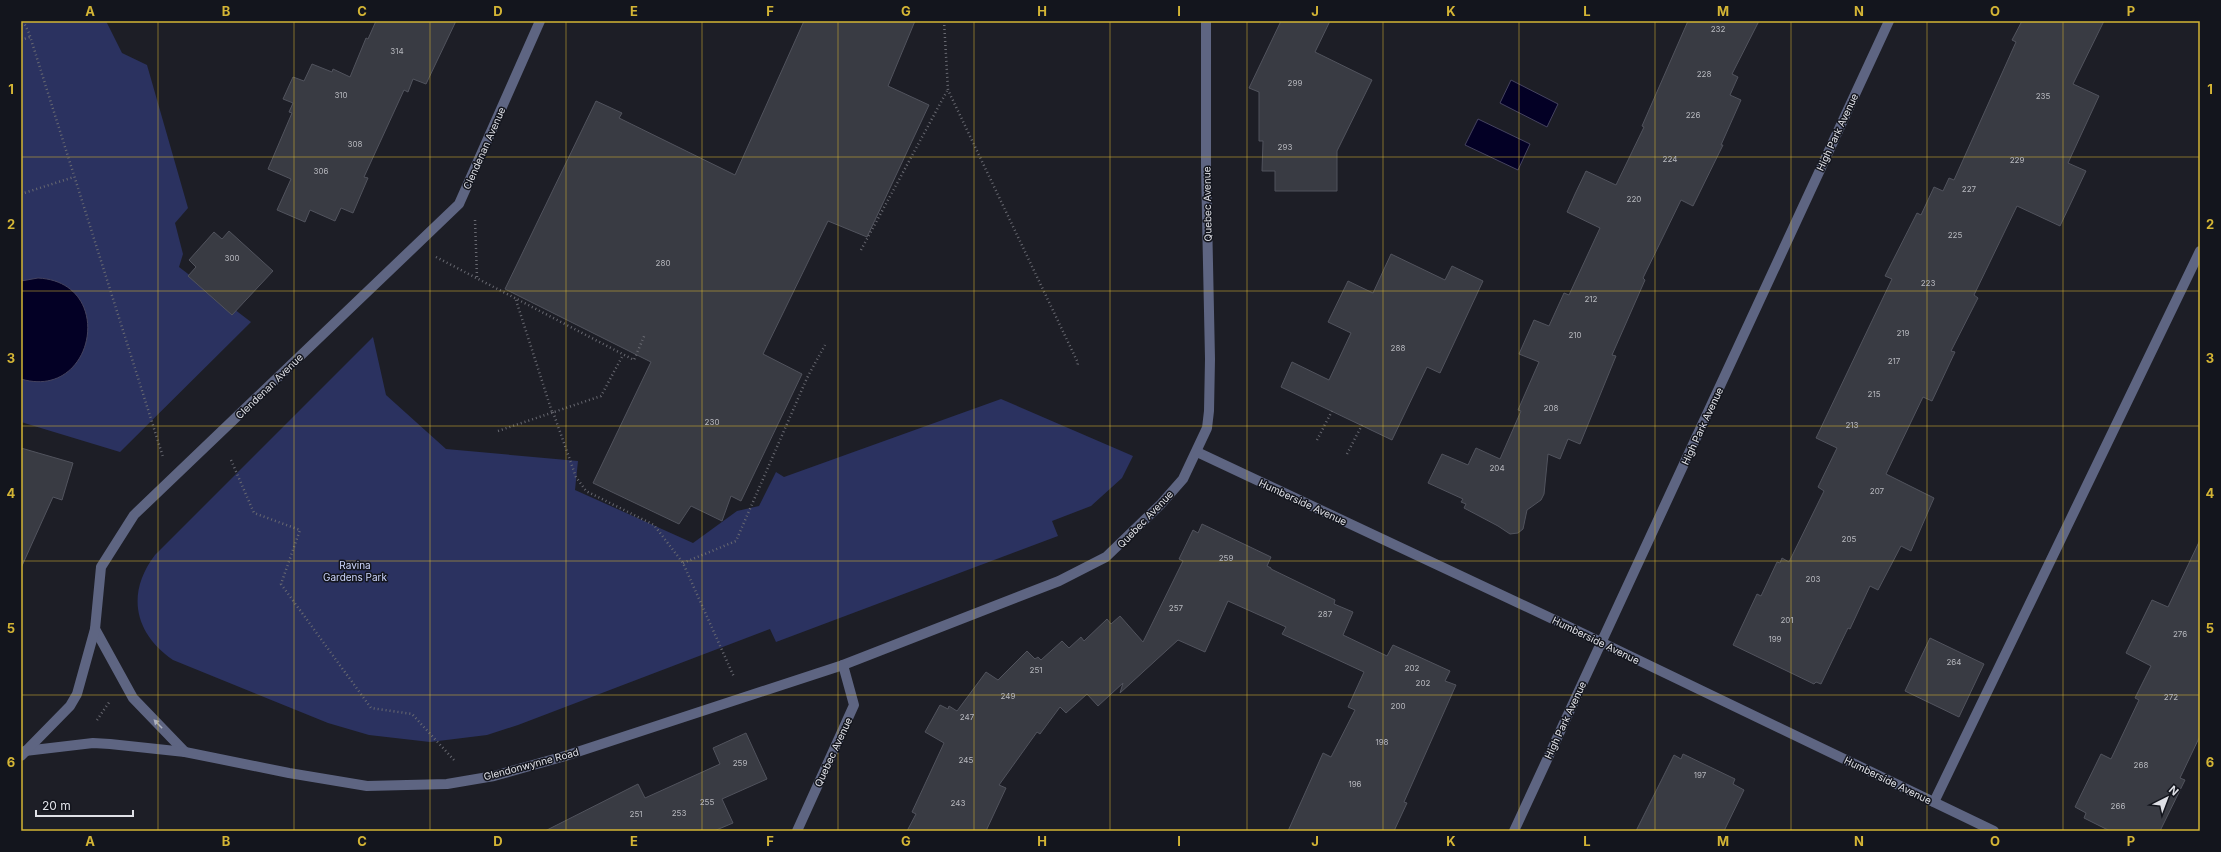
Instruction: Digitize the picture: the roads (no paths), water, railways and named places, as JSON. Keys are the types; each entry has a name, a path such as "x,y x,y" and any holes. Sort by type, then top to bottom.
{"street":[{"name":"Clendenan Avenue","path":"23,753 70,706 77,694 95,629 101,566 134,515 459,204 540,21"},
{"name":"Quebec Avenue","path":"796,831 854,706 843,665 1059,581 1106,557 1161,504 1183,479 1197,452 1207,428 1210,359 1206,168 1206,21"},
{"name":"High Park Avenue","path":"1514,831 1889,21"},
{"path":"1934,802 2200,251"},
{"name":"Humberside Avenue","path":"1197,452 1994,831"},
{"path":"95,629 133,698 185,752"},
{"name":"Glendonwynne Road","path":"23,753 93,743 185,752 289,773 367,786 447,784 494,776 565,756 843,665"}],"park label":[{"name":"Ravina Gardens Park","path":"355,570"}]}
